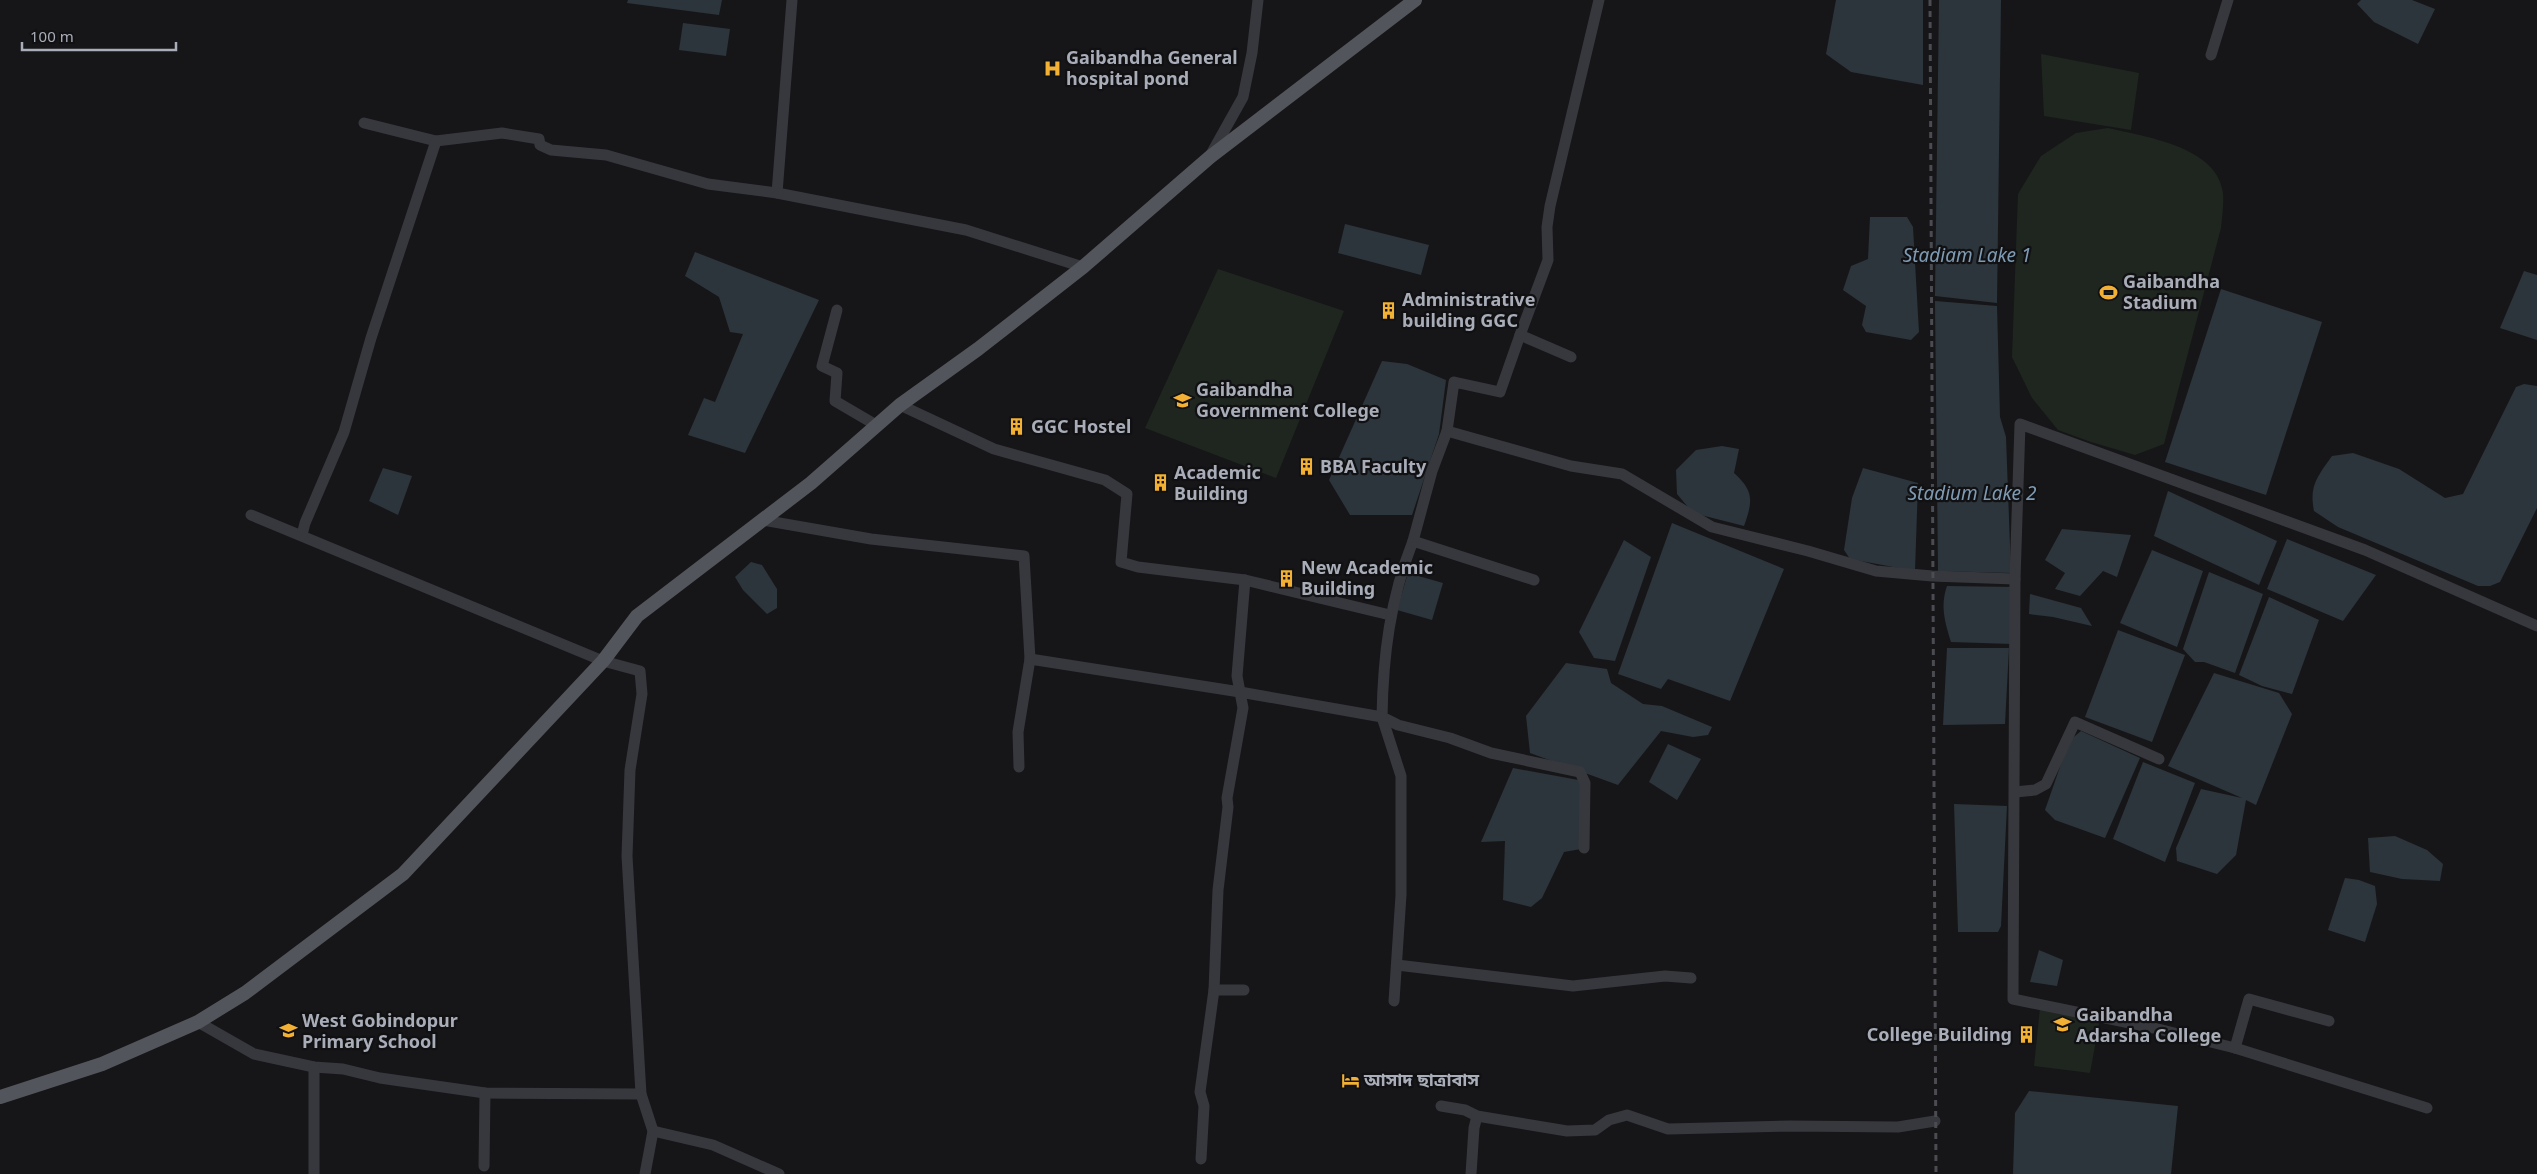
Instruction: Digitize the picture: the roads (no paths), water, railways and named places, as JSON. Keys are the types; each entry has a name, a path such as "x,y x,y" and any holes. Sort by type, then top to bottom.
{"main road":[{"path":"0,1097 102,1064 198,1022 245,993 403,874 603,661 637,616 811,483 900,405 978,349 1083,267 1210,157 1415,0"}],"street":[{"path":"777,193 792,0"},
{"path":"1210,157 1243,97 1252,53 1258,0"},
{"path":"1394,1001 1401,895 1401,776 1382,717 1383,668 1390,615 1432,471 1448,431 1454,382 1500,392 1548,260 1547,227 1550,206 1599,0"},
{"path":"2211,55 2228,0"},
{"path":"364,123 436,141 502,133 520,135 539,140 540,145 551,150 606,155 708,184 777,193 966,230 1083,267"},
{"path":"302,535 305,522 346,424 371,338 436,141"},
{"path":"837,310 822,366 837,373 834,401 861,414 876,425"},
{"path":"1520,335 1571,357"},
{"path":"900,405 994,449 1105,480 1128,494 1121,562 1138,567 1245,580 1390,615"},
{"path":"2427,1108 2235,1048 2154,1028 2013,999 2015,579 2020,424 2365,550 2537,626"},
{"path":"1448,431 1571,466 1622,474 1712,528 1808,551 1876,571 1932,576 2015,579"},
{"path":"251,515 603,661 640,671 642,694 630,770 627,856 640,1094 653,1132 645,1174"},
{"path":"762,520 871,539 1024,556 1030,659 1018,732 1019,767"},
{"path":"1413,541 1534,580"},
{"path":"1201,1159 1204,1106 1200,1092 1214,990 1218,890 1228,807 1227,798 1243,708 1237,676 1245,580"},
{"path":"1030,659 1240,692 1382,717 1398,725 1450,738 1491,753 1580,772 1585,783 1584,848"},
{"path":"2015,792 2035,790 2046,784 2075,722 2159,759"},
{"path":"1397,965 1573,986 1666,976 1691,978"},
{"path":"1214,990 1244,990"},
{"path":"2235,1048 2249,1000 2328,1021"},
{"path":"198,1022 254,1054 314,1067 343,1068 380,1078 485,1092 640,1094"},
{"path":"314,1067 314,1174"},
{"path":"484,1166 485,1092"},
{"path":"1441,1106 1465,1110 1477,1116 1567,1131 1595,1130 1609,1120 1627,1116 1668,1129 1790,1126 1898,1127 1935,1121"},
{"path":"1471,1174 1474,1128 1477,1116"},
{"path":"653,1132 714,1145 779,1174"}],"water":[{"path":"628,0 722,0 719,15 627,3"},
{"path":"1836,0 1923,0 1923,85 1851,72 1826,54"},
{"name":"Stadiam Lake 1","path":"1939,0 2001,0 1997,303 1935,296"},
{"path":"2361,0 2412,0 2435,9 2418,44 2374,22 2357,4"},
{"path":"683,23 730,29 726,56 679,50"},
{"path":"1870,217 1907,217 1913,227 1919,332 1911,340 1866,332 1862,325 1866,306 1843,290 1851,266 1868,259"},
{"path":"1345,224 1429,245 1421,275 1338,253"},
{"path":"695,252 819,300 745,453 688,435 704,398 715,402 743,334 730,332 719,297 685,276"},
{"path":"2524,271 2537,275 2537,340 2500,328"},
{"path":"2221,289 2322,322 2266,495 2165,462"},
{"name":"Stadium Lake 2","path":"1935,301 1997,306 2000,417 2006,437 2011,573 1938,571"},
{"path":"1382,361 1407,364 1446,380 1439,434 1412,515 1350,515 1329,480"},
{"path":"2524,384 2537,386 2537,508 2500,582 2490,586 2478,586 2338,527 2314,511 2314,488 2322,470 2332,456 2353,453 2399,469 2445,498 2463,494 2516,387"},
{"path":"1722,446 1739,449 1734,473 1745,485 1750,497 1749,510 1744,526 1693,513 1677,494 1676,470 1696,450"},
{"path":"383,468 412,476 398,515 369,501"},
{"path":"1863,468 1918,483 1915,571 1850,559 1844,550 1852,498"},
{"path":"2168,491 2277,541 2259,585 2154,536"},
{"path":"1672,523 1784,569 1730,701 1668,679 1661,689 1618,674"},
{"path":"2062,529 2131,535 2117,577 2103,571 2080,596 2055,589 2065,573 2045,560"},
{"path":"2287,539 2376,575 2343,621 2267,589"},
{"path":"1624,540 1651,557 1615,661 1594,658 1579,632"},
{"path":"2152,550 2203,571 2177,647 2120,623"},
{"path":"751,562 762,565 777,589 777,608 767,614 743,590 735,577"},
{"path":"2209,572 2263,594 2235,673 2204,662 2195,662 2183,649"},
{"path":"1408,573 1443,583 1432,620 1397,610"},
{"path":"1947,586 2015,587 2012,644 1951,642 1945,621 1944,607"},
{"path":"2030,594 2081,608 2092,626 2053,617 2029,614"},
{"path":"2269,597 2319,620 2292,694 2262,686 2239,675"},
{"path":"2118,630 2185,655 2152,742 2085,717"},
{"path":"1947,648 2009,648 2005,724 1943,725"},
{"path":"1566,663 1607,669 1611,683 1643,704 1662,706 1712,727 1708,735 1693,737 1661,731 1618,785 1530,753 1526,716"},
{"path":"2214,673 2279,693 2292,714 2256,805 2246,800 2236,855 2217,874 2177,861 2176,848 2201,789 2242,798 2168,766"},
{"path":"2081,731 2140,758 2105,838 2055,820 2045,810 2069,741"},
{"path":"1668,744 1701,759 1677,800 1649,782"},
{"path":"2143,762 2195,783 2165,862 2113,839"},
{"path":"1513,768 1584,781 1581,849 1564,852 1542,898 1531,907 1503,900 1505,841 1481,842"},
{"path":"1954,804 2007,806 2001,926 1998,932 1958,932"},
{"path":"2395,836 2427,850 2443,864 2440,881 2402,879 2370,872 2368,838"},
{"path":"2345,878 2359,880 2375,886 2377,904 2365,942 2328,930"},
{"path":"2039,950 2063,960 2057,986 2030,982"},
{"path":"2029,1091 2178,1106 2171,1174 2013,1174 2015,1113"}],"railway":[{"path":"1930,0 1936,1174"}],"place":[{"name":"Gaibandha General hospital pond","path":"1052,68"},
{"name":"Gaibandha Stadium","path":"2109,292"},
{"name":"Administrative building GGC","path":"1388,310"},
{"name":"Gaibandha Government College","path":"1182,400"},
{"name":"GGC Hostel","path":"1017,427"},
{"name":"BBA Faculty","path":"1306,467"},
{"name":"Academic Building","path":"1160,483"},
{"name":"New Academic Building","path":"1287,578"},
{"name":"Gaibandha Adarsha College","path":"2062,1025"},
{"name":"West Gobindopur Primary School","path":"288,1031"},
{"name":"College Building","path":"2026,1035"},
{"name":"আসাদ ছাত্রাবাস","path":"1350,1080"}]}
